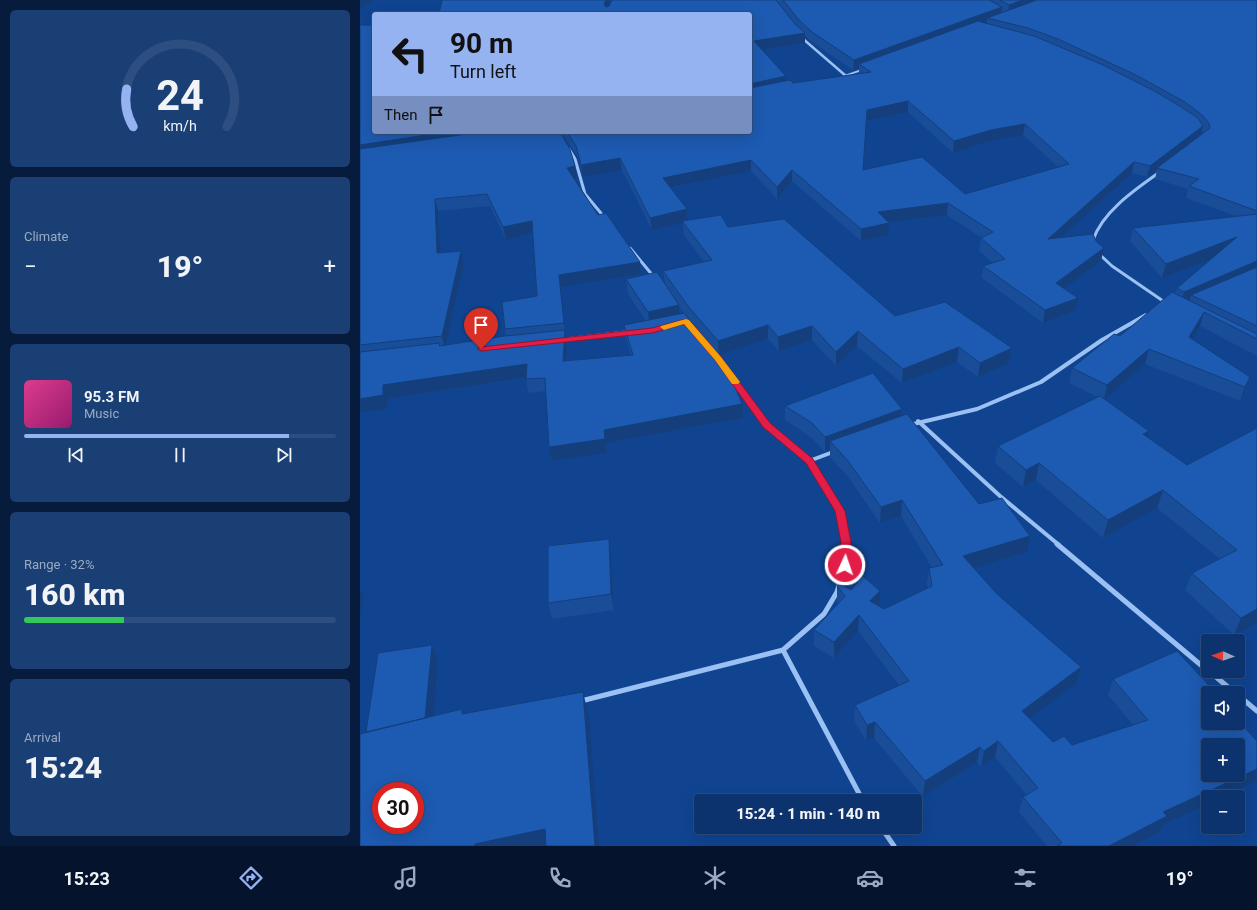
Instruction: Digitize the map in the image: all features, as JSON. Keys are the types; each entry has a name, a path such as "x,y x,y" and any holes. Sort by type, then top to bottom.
{"street":[{"path":"800,36 846,76"},
{"path":"835,79 870,68"},
{"path":"565,143 576,159 585,194 609,224"},
{"path":"1092,244 1093,236 1101,222 1141,185 1160,171"},
{"path":"624,242 655,278"},
{"path":"1095,248 1097,253 1112,266 1166,303 1173,306"},
{"path":"1160,307 1166,303"},
{"path":"903,427 918,421 977,409 1041,382 1102,340 1154,310"},
{"path":"559,340 637,332"},
{"path":"577,702 782,650 824,614 837,592 845,565 846,542 840,511 809,461 766,425 727,371"},
{"path":"918,421 1000,496 1112,592 1201,665"},
{"path":"809,461 838,450"},
{"path":"782,650 858,794"},
{"path":"1217,678 1226,686"},
{"path":"1245,701 1257,711"},
{"path":"886,834 894,846"}],"building":[{"path":"442,0 606,0 604,4 606,7 609,6 612,0 776,0 795,24 805,33 754,41 786,76 752,84 752,12 439,12"},
{"path":"783,0 989,0 1002,7 854,60 812,32 799,20"},
{"path":"1000,0 1023,0 1009,5"},
{"path":"1037,0 1257,0 1257,211 1189,186 1199,179 1157,168 1210,128 1209,123 1202,115 1185,102 1134,74 1058,39 1028,28 987,18"},
{"path":"978,21 1034,36 1103,65 1158,93 1181,107 1198,118 1203,126 1150,166 1134,162 1048,239 1093,234 1096,241 1104,248 1056,283 1078,298 1045,310 983,266 1005,259 981,238 993,232 948,203 878,212 889,223 861,229 792,170 777,187 751,160 663,178 687,209 650,218 620,158 581,165 576,146 568,134 752,134 752,88 790,80 793,83 871,72 859,64","holes":["908,101 954,141 991,130 1025,124 1069,164 965,194 922,157 863,170 867,110"]},
{"path":"360,25 372,25 372,134 433,134 360,145"},
{"path":"467,134 561,134 570,149 575,166 567,168 598,215 606,213 640,262 559,275 564,323 505,329 502,302 537,296 532,221 503,227 487,194 435,199 437,253 461,251 442,336 360,345 360,149"},
{"path":"1257,214 1257,261 1184,292 1177,288 1237,237 1166,264 1133,228"},
{"path":"721,215 728,227 784,219 895,316 945,302 1012,348 980,363 959,347 903,369 858,331 836,352 812,326 778,337 768,325 718,341 688,306 663,271 712,260 682,221"},
{"path":"1257,267 1257,326 1191,295"},
{"path":"657,272 679,305 648,312 626,279"},
{"path":"1172,292 1257,334 1257,339 1204,312 1189,337 1250,377 1245,387 1149,349 1107,385 1072,368 1114,334 1120,336"},
{"path":"684,313 726,364 742,404 604,430 605,439 549,447 545,378 526,379 527,364 383,385 383,395 360,399 360,352 440,343 439,346 505,336 565,330 563,361 633,355 624,325"},
{"path":"873,373 902,409 825,437 812,423 785,406"},
{"path":"1100,396 1149,431 1143,434 1187,465 1257,428 1257,609 1241,618 1192,573 1237,550 1163,490 1108,520 1039,463 1026,470 998,446"},
{"path":"907,414 979,504 1002,498 1030,536 963,556 997,594 1081,667 1022,711 1053,742 1064,736 1072,745 1148,720 1113,679 1177,651 1210,686 1201,686 1201,730 1245,730 1245,725 1246,729 1257,741 1257,769 1245,774 1245,738 1201,738 1201,782 1229,782 1211,790 1201,790 1201,795 1163,812 1167,816 1109,846 1057,846 1062,843 1023,797 1038,788 998,741 984,751 980,747 925,781 875,722 867,725 855,705 909,681 859,615 834,642 814,630 845,596 837,586 839,583 851,590 863,576 880,591 870,601 884,609 932,586 929,568 943,565 902,500 881,507 848,461 830,441"},
{"path":"609,539 611,594 548,603 548,546"},
{"path":"432,645 425,718 366,732 378,653"},
{"path":"583,692 595,846 546,846 545,829 475,844 475,846 360,846 360,734 462,709 462,714"}],"slow traffic":[{"path":"664,327 686,322 718,359 735,382"}],"route":[{"path":"481,349 652,330 686,322 718,359 766,425 809,461 840,511 846,542 845,565"}]}
